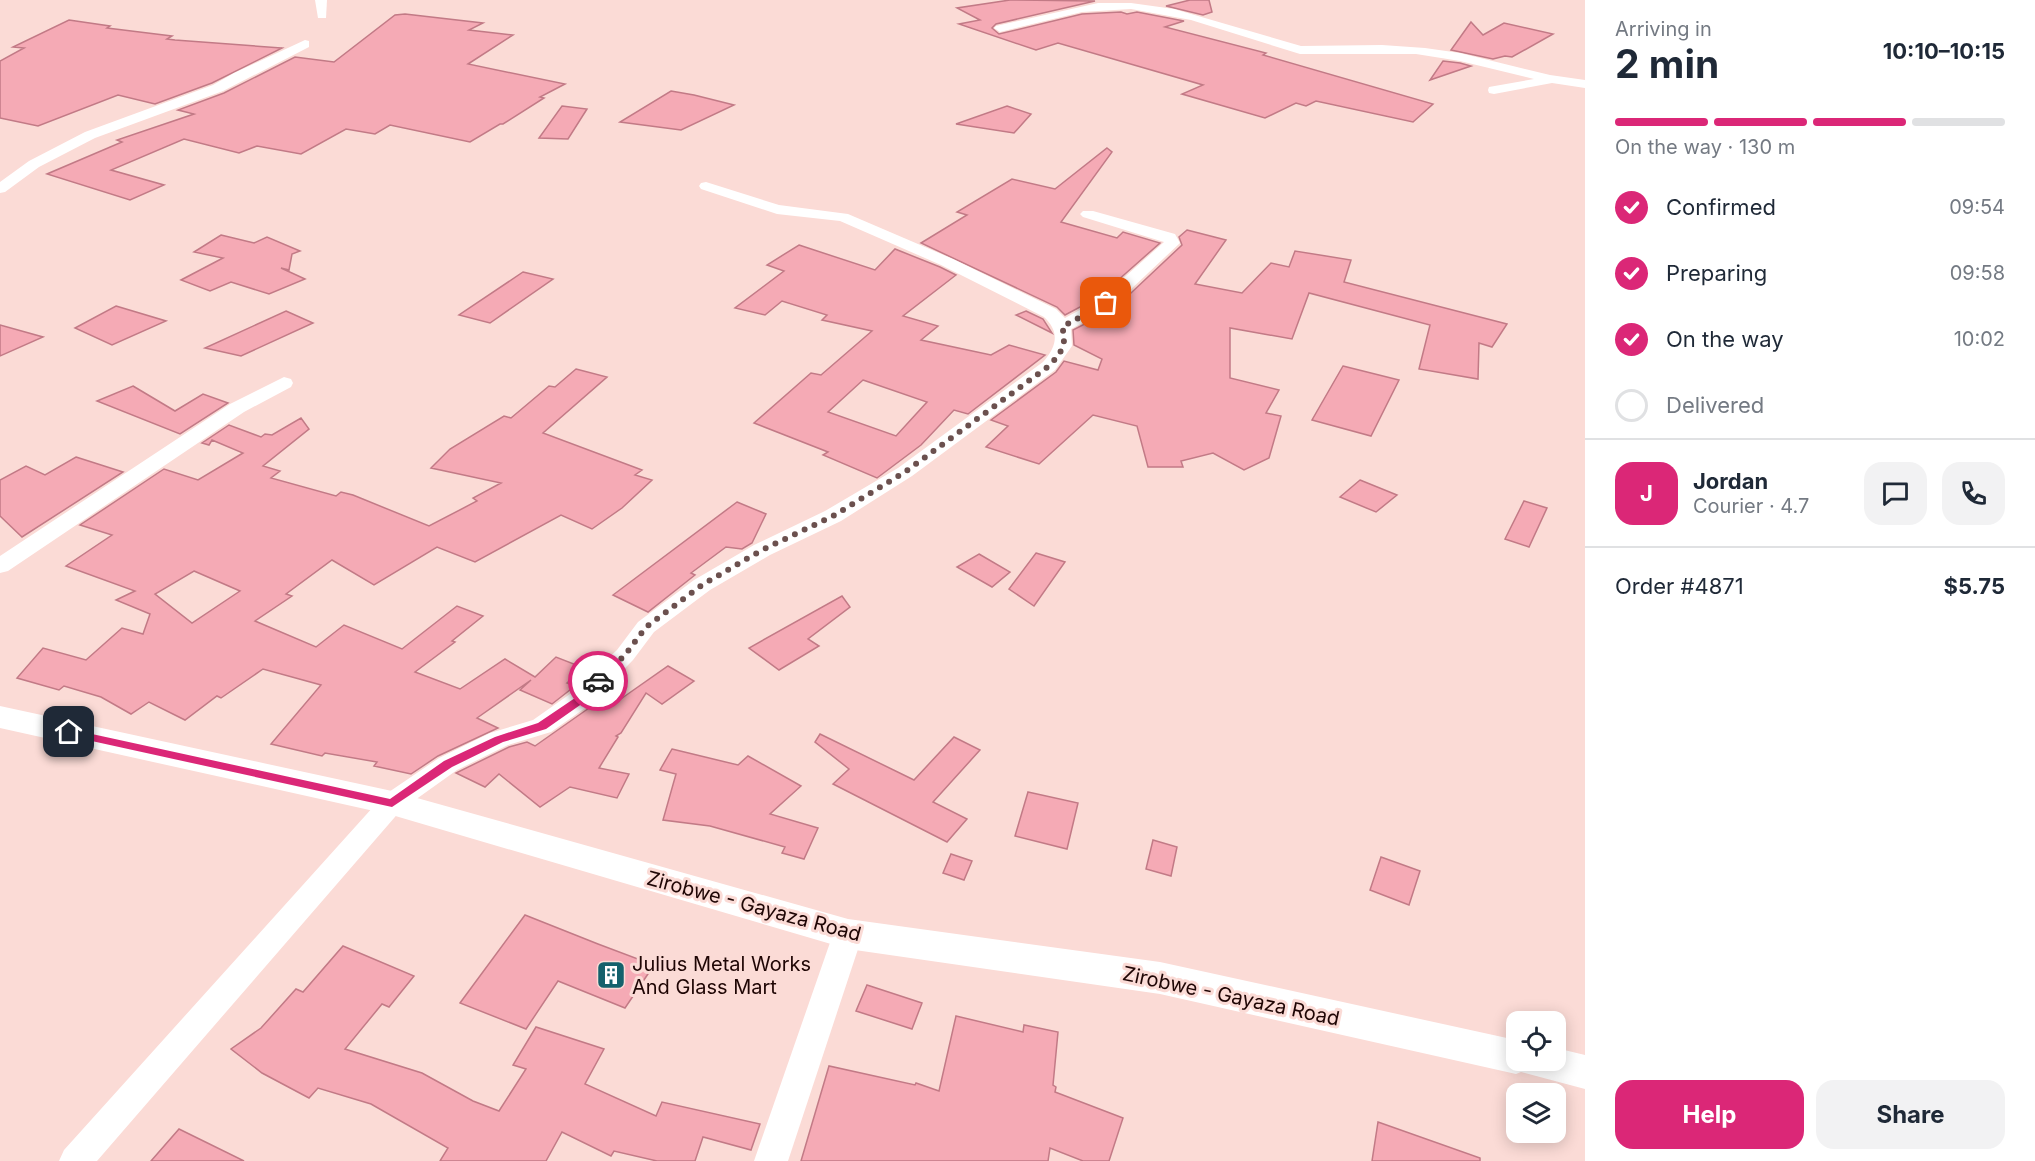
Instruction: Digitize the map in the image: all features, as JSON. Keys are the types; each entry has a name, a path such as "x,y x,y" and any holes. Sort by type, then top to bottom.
{"street":[{"path":"321,0 322,16"},
{"path":"1000,28 1082,8 1146,7 1190,17 1300,50 1315,52 1374,48 1441,54 1476,59 1554,79 1585,84"},
{"path":"0,189 34,165 90,135 218,88 305,44"},
{"path":"1494,90 1554,79"},
{"path":"76,1161 392,803 448,764 499,739 542,726 579,700 625,655 646,627 702,585 762,550 833,516 905,472 1049,366 1064,346 1066,339 1062,327 1050,313 888,235 843,217 777,209 706,186"},
{"path":"1062,327 1106,303 1172,243 1168,237 1088,214"},
{"path":"0,566 237,408 284,383"},
{"name":"Zirobwe - Gayaza Road","path":"0,717 392,803 848,934 1160,978 1506,1055"},
{"path":"771,1161 848,934"},
{"path":"1566,1068 1585,1072"}],"building":[{"path":"1010,0 1095,1 996,24 992,28 999,34 1082,14 1137,12 1184,21 1165,27 1266,53 1263,55 1433,104 1413,122 1316,101 1306,106 1296,103 1265,118 1182,94 1203,85 1058,43 1036,50 959,24 980,20 957,8"},
{"path":"1190,0 1209,0 1212,12 1203,15 1166,6"},
{"path":"405,14 483,23 469,30 513,35 468,64 565,84 540,97 544,98 470,142 390,125 375,134 346,129 301,154 257,146 239,153 184,139 111,170 164,185 130,200 47,174 122,142 117,140 194,114 178,110 224,93 295,57 334,62 395,15"},
{"path":"69,20 110,26 107,28 172,36 167,39 282,48 212,83 155,104 118,95 38,126 0,118 0,61 24,48 13,47"},
{"path":"1471,22 1483,35 1504,23 1553,34 1512,57 1493,59 1451,50"},
{"path":"1443,61 1460,63 1471,66 1430,80"},
{"path":"671,91 734,105 681,130 620,122"},
{"path":"562,106 587,109 568,139 539,138"},
{"path":"1007,106 1031,114 1014,133 956,124"},
{"path":"1107,148 1112,152 1061,222 1117,238 1123,232 1160,243 1099,297 1065,315 1057,307 921,243 967,215 957,212 1012,179 1055,189"},
{"path":"1187,230 1226,240 1195,284 1242,293 1271,263 1289,267 1295,251 1351,260 1344,282 1507,324 1492,347 1479,343 1478,379 1419,369 1430,325 1309,293 1292,339 1230,328 1230,378 1279,390 1266,413 1281,416 1269,458 1244,470 1213,453 1181,461 1183,467 1148,467 1137,426 1093,415 1039,464 986,447 1008,426 991,420 1056,372 1064,361 1098,370 1102,359 1074,345 1073,330 1114,309 1182,245 1179,237"},
{"path":"221,235 254,243 267,237 300,251 292,254 289,270 281,268 305,279 269,294 231,282 210,291 181,280 223,258 194,252"},
{"path":"799,245 875,270 895,249 956,275 903,316 938,326 921,340 991,355 1009,345 1045,355 968,414 954,410 921,445 877,478 823,455 828,452 754,423 811,373 821,375 872,331 822,320 827,315 782,301 765,315 735,308 784,271 767,265","holes":["863,380 927,402 896,436 828,412"]},
{"path":"523,272 553,279 490,323 459,315"},
{"path":"116,306 166,321 112,345 75,328"},
{"path":"286,311 313,323 241,356 205,348"},
{"path":"1026,311 1043,319 1052,333 1016,315"},
{"path":"0,325 43,337 0,356"},
{"path":"1343,366 1399,380 1371,436 1312,420"},
{"path":"576,369 607,377 543,433 642,470 635,475 652,480 622,508 592,529 561,515 475,562 437,547 374,585 332,560 286,594 292,596 255,621 316,647 344,625 402,649 457,606 483,616 452,641 455,642 415,672 460,689 505,659 535,677 556,657 584,668 567,683 575,686 552,704 520,690 531,680 477,718 498,728 438,756 411,774 374,766 377,762 325,753 322,756 271,744 321,685 263,669 221,698 217,696 185,720 149,702 131,714 101,697 64,686 59,690 17,678 43,648 86,660 122,628 143,634 150,614 116,600 135,591 66,566 112,535 80,525 164,469 198,480 243,453 212,440 209,445 202,443 229,425 261,437 265,434 272,435 301,418 309,429 263,466 280,471 271,478 336,496 341,492 353,495 429,526 477,501 473,498 501,483 431,468 450,449 504,416 511,418 549,386 555,387","holes":["194,571 240,591 192,623 155,594"]},
{"path":"133,386 175,411 203,394 228,403 180,434 97,401"},
{"path":"76,457 123,472 22,537 0,516 0,480 26,466 45,475"},
{"path":"1360,480 1397,495 1376,512 1340,497"},
{"path":"1524,501 1547,508 1529,547 1505,539"},
{"path":"737,502 766,514 752,543 742,549 726,547 691,573 695,575 648,612 613,595"},
{"path":"1036,553 1065,562 1034,606 1009,589"},
{"path":"979,554 1010,572 992,587 957,567"},
{"path":"842,596 850,607 808,639 819,646 779,670 749,648"},
{"path":"668,666 694,681 662,704 646,693 621,733 616,736 618,737 599,768 629,774 617,798 570,787 540,807 499,774 485,787 456,773 509,747 527,742 535,746 589,708 600,697 615,703"},
{"path":"820,734 914,780 954,737 980,750 933,802 967,819 947,842 833,784 849,769 815,742"},
{"path":"672,749 738,765 748,756 801,786 770,814 818,828 804,859 782,853 785,847 710,826 663,820 676,774 660,770"},
{"path":"1028,792 1078,803 1067,849 1015,836"},
{"path":"1153,840 1177,847 1171,876 1146,869"},
{"path":"951,854 972,861 964,880 943,873"},
{"path":"1381,857 1420,871 1409,905 1370,890"},
{"path":"525,915 654,965 625,1008 558,981 526,1029 460,1003"},
{"path":"343,946 414,976 389,1007 382,1004 345,1049 422,1073 473,1101 499,1111 526,1069 513,1065 536,1027 604,1049 585,1084 656,1116 662,1102 760,1124 751,1150 703,1137 695,1161 657,1161 614,1151 611,1156 562,1132 546,1161 440,1161 448,1148 371,1104 318,1088 309,1098 262,1073 231,1049 261,1028 296,989 303,992"},
{"path":"867,985 922,1003 912,1029 856,1011"},
{"path":"956,1016 1023,1032 1024,1025 1058,1032 1053,1085 1056,1087 1055,1092 1123,1118 1109,1161 1083,1161 1050,1148 1048,1161 801,1161 829,1066 915,1085 916,1083 939,1091"},
{"path":"1378,1122 1480,1158 1480,1161 1372,1161"},
{"path":"179,1129 244,1161 151,1161"}],"way so far":[{"path":"598,681 625,655 646,627 702,585 762,550 800,534 833,516 905,472 1049,366 1064,346 1066,339 1062,327 1079,320 1106,303"}],"place":[{"name":"Julius Metal Works And Glass Mart","path":"611,975"}],"route":[{"path":"69,732 392,803 448,764 499,739 542,726 579,700 598,681"}]}
